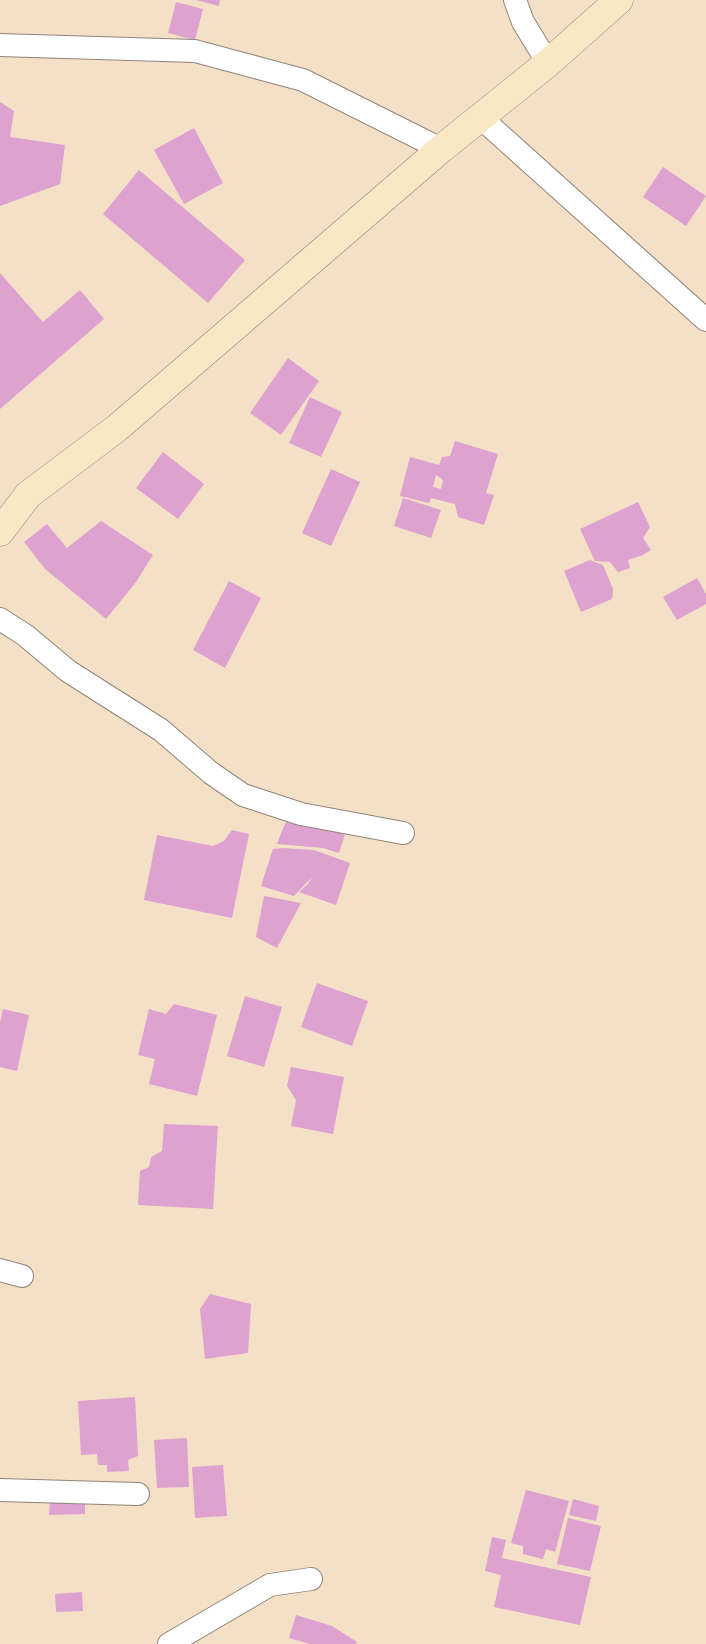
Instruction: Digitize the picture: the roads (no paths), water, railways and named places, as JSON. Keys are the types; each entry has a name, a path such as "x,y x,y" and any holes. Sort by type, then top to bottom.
{"main road":[{"path":"0,532 28,495 117,428 441,150 548,63 619,0"}],"street":[{"path":"515,0 523,22 548,63"},
{"path":"0,45 196,51 302,80 441,150"},
{"path":"481,118 706,320"},
{"path":"0,618 25,635 68,671 161,730 210,773 243,795 300,814 403,834"},
{"path":"0,1270 22,1276"},
{"path":"0,1490 138,1494"},
{"path":"169,1644 270,1585 311,1579"}]}
